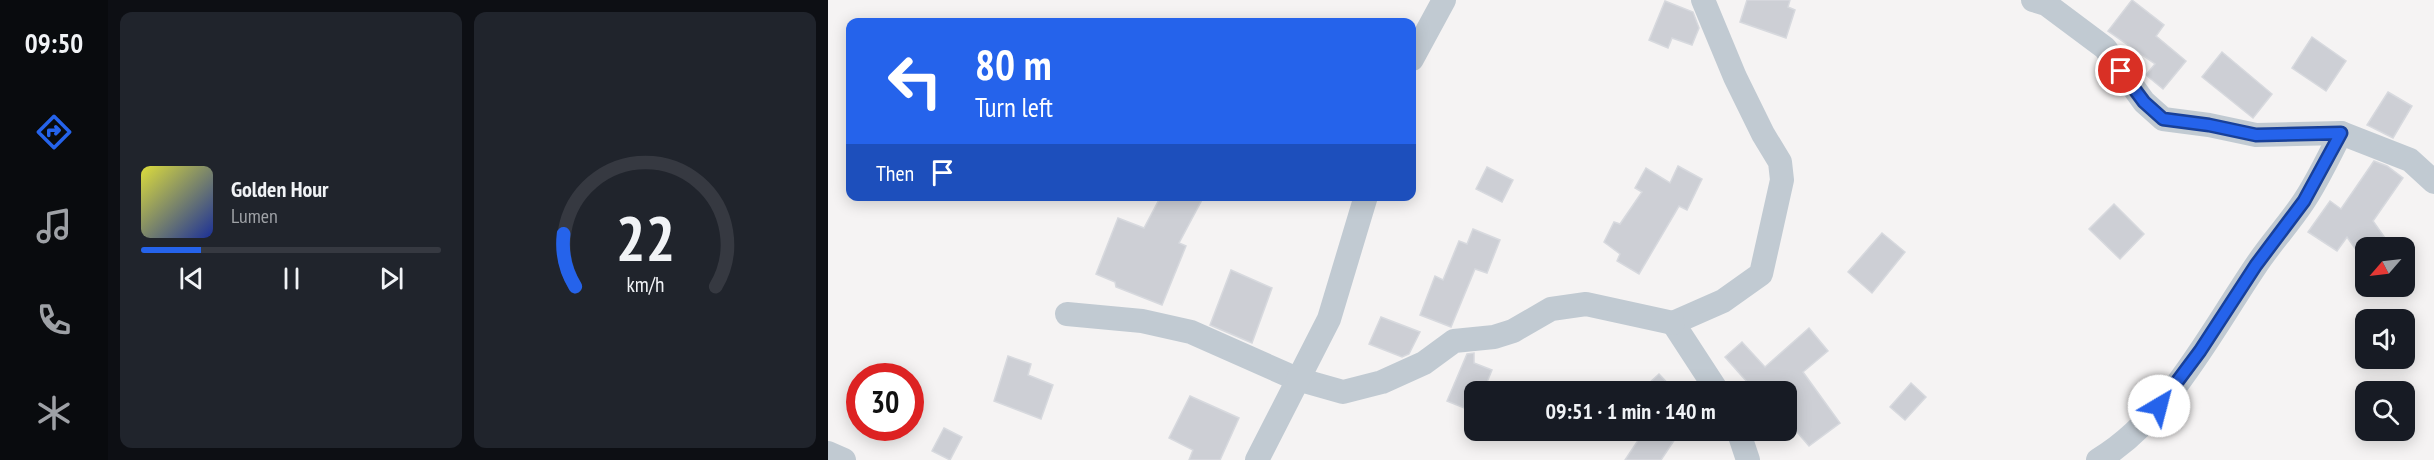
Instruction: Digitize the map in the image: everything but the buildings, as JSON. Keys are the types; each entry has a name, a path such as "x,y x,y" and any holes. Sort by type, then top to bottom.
{"street":[{"path":"1416,52 1444,0"},
{"path":"1067,315 1142,321 1191,332 1297,380 1343,392 1382,382 1424,363 1454,341 1474,337 1494,338 1513,331 1551,309 1586,304 1673,323 1723,301 1761,274 1782,180 1780,162 1762,134 1703,0"},
{"path":"2033,0 2046,4 2105,48 2144,102 2163,119 2209,125 2256,135 2341,133 2410,160 2434,182"},
{"path":"2098,460 2145,425 2200,351 2256,265 2304,201 2341,133"},
{"path":"1257,460 1329,319 1364,201"},
{"path":"1673,323 1711,381"},
{"path":"1742,441 1748,460"},
{"path":"828,453 844,460"}],"route":[{"path":"2121,71 2144,102 2163,119 2209,125 2256,135 2341,133 2304,201 2256,265 2200,351 2159,406"}]}
